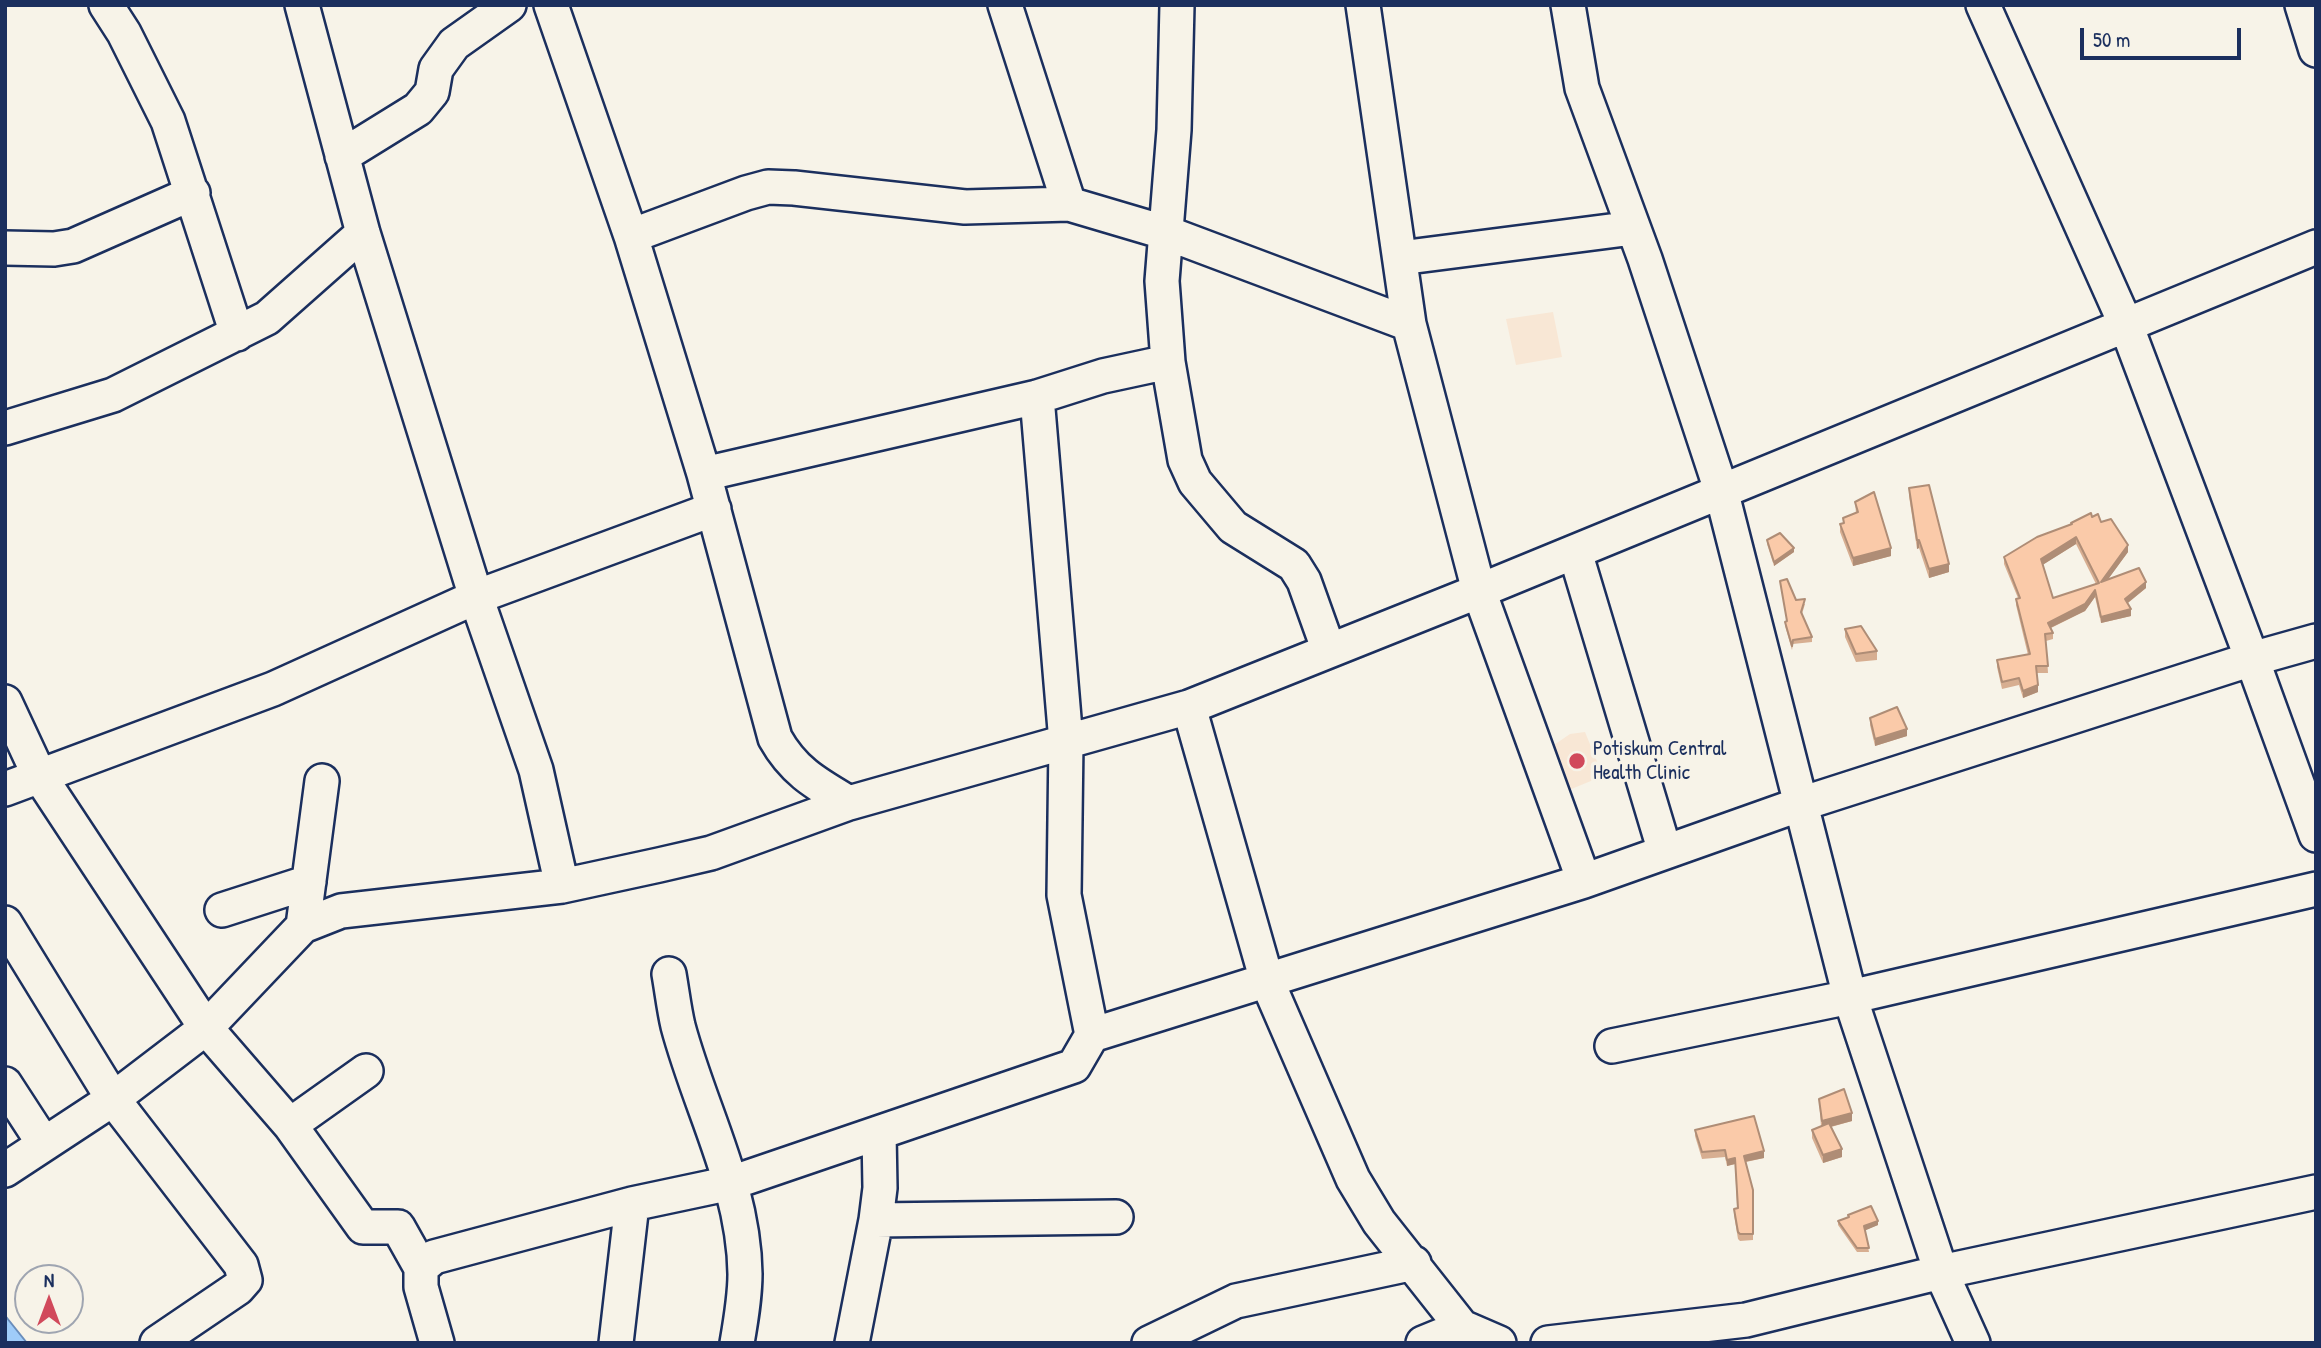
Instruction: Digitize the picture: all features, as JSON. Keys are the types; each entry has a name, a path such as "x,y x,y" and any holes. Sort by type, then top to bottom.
{"street":[{"path":"106,5 124,33 168,121 237,334"},
{"path":"302,5 363,233 477,597 536,770 562,886"},
{"path":"342,156 418,110 432,92 436,69 454,44 509,5"},
{"path":"551,5 631,236 704,474 775,738 786,757 808,780 849,803"},
{"path":"1005,5 1069,204"},
{"path":"1177,5 1174,130 1162,281 1168,362 1185,460 1195,482 1233,527 1294,565 1304,581 1329,651"},
{"path":"1363,5 1409,324 1479,592 1584,881"},
{"path":"1567,5 1582,88 1633,228 1721,490 1850,997 1941,1272 1973,1343"},
{"path":"2302,5 2316,50"},
{"path":"1981,7 2126,325 2316,835"},
{"path":"631,236 768,187 965,207 1069,204 1167,233 1409,324"},
{"path":"5,248 54,249 73,246 193,193"},
{"path":"1400,258 1633,228"},
{"path":"5,428 113,395 267,318 363,233"},
{"path":"5,1170 113,1099 206,1028 303,926 341,911 562,886 711,853 849,803 1189,707 1479,592 2316,247"},
{"path":"704,474 1037,397 1103,376 1168,362"},
{"path":"421,1268 434,1256 632,1204 731,1183 1074,1066 1092,1035 1064,895 1066,742 1037,397"},
{"path":"5,789 273,689 477,597 714,509"},
{"path":"1575,552 1665,852"},
{"path":"1092,1035 1584,881 1801,804 2252,659 2316,642"},
{"path":"5,702 39,775 206,1028 290,1125 363,1227 398,1227 421,1268 421,1287 438,1343"},
{"path":"1189,707 1267,981 1353,1179 1379,1222 1462,1327 1499,1343"},
{"path":"303,926 321,781"},
{"path":"222,910 309,882"},
{"path":"1612,1046 1850,997 2316,889"},
{"path":"5,923 113,1099 241,1265 245,1280 239,1288 157,1343"},
{"path":"669,974 678,1026 731,1183 745,1273 737,1343"},
{"path":"290,1125 366,1070"},
{"path":"5,1084 44,1144"},
{"path":"852,1343 876,1220 880,1188 879,1133"},
{"path":"1548,1343 1746,1320 1941,1272 2316,1192"},
{"path":"616,1343 632,1204"},
{"path":"876,1220 1116,1217"},
{"path":"1149,1343 1236,1301 1414,1263"},
{"path":"1423,1343 1462,1327"}],"shaded area":[{"path":"1553,312 1562,357 1516,365 1506,319"},
{"name":"Potiskum Central Health Clinic","path":"1585,732 1603,776 1569,790 1551,747 1570,734"}],"water":[{"path":"5,1316 14,1327 14,1334 20,1334 27,1343 5,1343"}],"building":[{"path":"1929,485 1949,564 1929,569 1917,540 1909,488"},
{"path":"1874,492 1891,548 1853,558 1840,524 1844,523 1843,518 1858,512 1855,502"},
{"path":"2091,513 2092,517 2098,514 2101,522 2111,519 2128,545 2101,582 2139,568 2146,582 2125,599 2131,609 2101,617 2095,590 2085,604 2048,623 2053,633 2045,634 2048,666 2036,666 2038,685 2023,691 2019,678 2002,682 1997,660 2030,654 2016,599 2020,598 2004,557 2037,537","holes":["2076,537 2099,583 2053,598 2041,559"]},
{"path":"1780,533 1794,548 1774,562 1767,540"},
{"path":"1787,579 1796,600 1805,599 1801,612 1812,637 1793,640 1792,646 1785,622 1787,621 1780,581"},
{"path":"1861,626 1877,651 1856,654 1845,629"},
{"path":"1897,707 1907,729 1875,739 1870,718"},
{"path":"1844,1089 1852,1113 1822,1121 1819,1099"},
{"path":"1754,1116 1764,1151 1744,1156 1753,1190 1753,1234 1740,1234 1734,1209 1738,1208 1735,1158 1727,1160 1725,1150 1702,1152 1695,1130"},
{"path":"1829,1123 1842,1149 1823,1155 1812,1130"},
{"path":"1871,1206 1878,1221 1864,1226 1869,1248 1857,1248 1838,1221"}],"place":[{"name":"Potiskum Central Health Clinic","path":"1577,761"}]}
